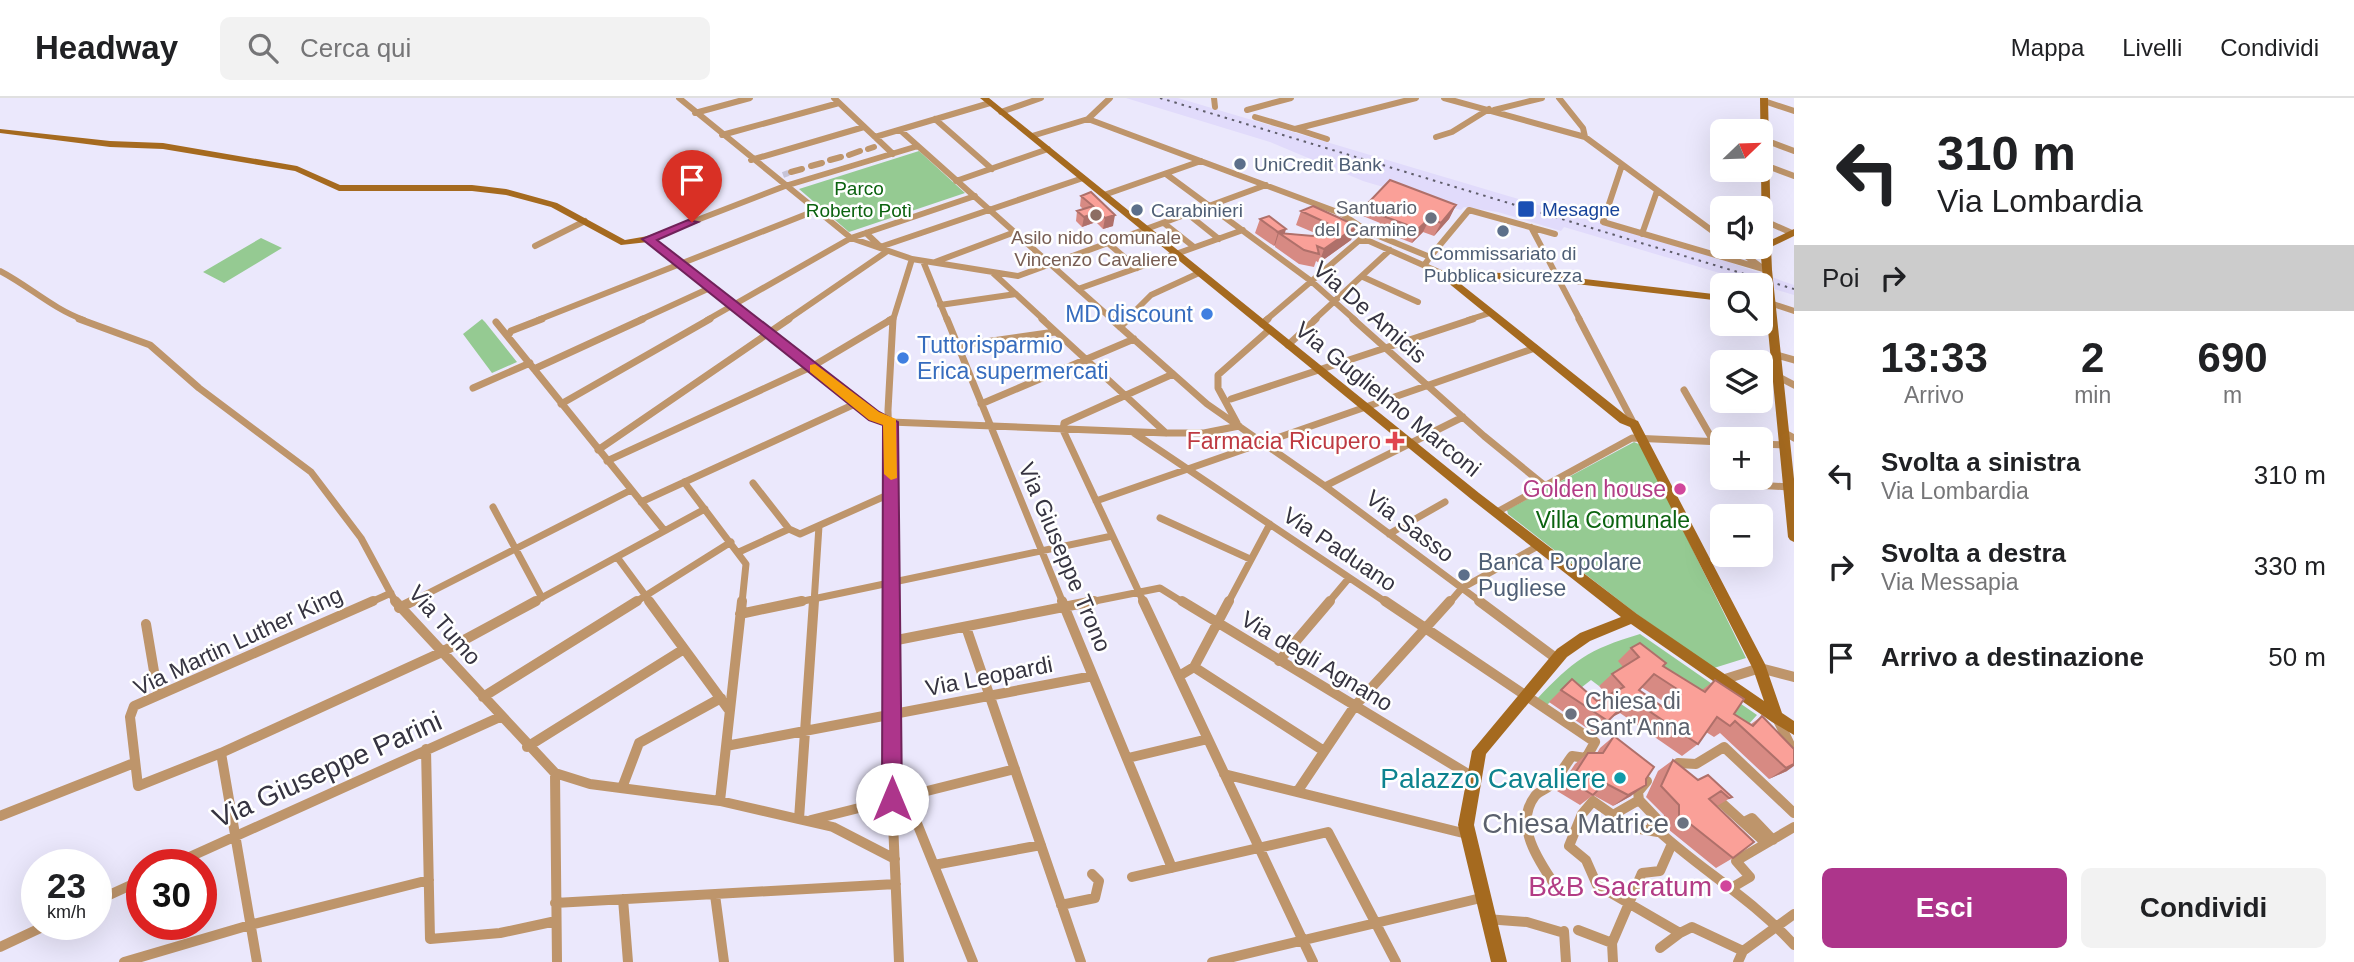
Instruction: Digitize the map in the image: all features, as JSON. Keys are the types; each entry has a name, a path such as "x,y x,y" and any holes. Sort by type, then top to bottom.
{"main road":[{"name":"Via Guglielmo Marconi","path":"987,100 1366,408 1632,618 1794,729"},
{"path":"1764,100 1764,119"},
{"path":"0,131 110,144 163,146 298,169 339,188 472,188 506,192 554,205 624,243 648,239"},
{"path":"1773,243 1793,232"},
{"path":"1766,259 1767,273"},
{"path":"1441,273 1559,279 1710,297"},
{"path":"1441,273 1624,420 1634,424 1760,668 1777,718"},
{"path":"1773,336 1787,438 1794,537"},
{"path":"1499,962 1486,919 1467,834 1473,777 1479,751 1556,659 1585,637 1632,618"}],"street":[{"path":"679,98 751,160 851,238 912,259 1018,276 1266,185"},
{"path":"695,113 750,98"},
{"path":"1001,112 1041,98"},
{"path":"1032,136 1088,119 1110,98"},
{"path":"1214,98 1214,107"},
{"path":"1247,110 1291,98"},
{"path":"1381,98 1393,104"},
{"path":"1295,129 1416,98"},
{"path":"1444,98 1584,138 1710,229"},
{"path":"1436,137 1452,132 1491,110 1542,98"},
{"path":"1559,98 1583,128 1584,138"},
{"path":"722,135 837,100 893,153"},
{"path":"875,137 987,100"},
{"path":"1764,100 1794,111"},
{"path":"1255,117 1327,139"},
{"path":"936,119 992,169"},
{"path":"1088,119 1340,213 1368,232 1430,257"},
{"path":"751,160 864,127"},
{"path":"900,130 1051,265"},
{"path":"1773,143 1794,151"},
{"path":"648,239 785,186 918,146"},
{"path":"956,181 1048,149"},
{"path":"849,155 860,151"},
{"path":"1173,151 1183,168"},
{"path":"830,160 841,157"},
{"path":"1104,195 1201,161"},
{"path":"811,166 822,163"},
{"path":"1622,165 1603,222 1767,270"},
{"path":"1773,168 1794,176"},
{"path":"791,172 802,169"},
{"name":"Via De Amicis","path":"1166,174 1311,281 1463,418 1544,485"},
{"path":"774,178 783,175"},
{"path":"598,450 885,249 1083,178"},
{"path":"1642,234 1657,191"},
{"path":"561,404 851,238 975,197"},
{"path":"508,336 511,331 817,210"},
{"path":"1425,264 1469,210 1555,234"},
{"path":"1189,215 1219,239"},
{"path":"535,246 585,221"},
{"path":"1165,224 1194,247"},
{"path":"1773,224 1793,232"},
{"path":"1531,227 1634,424"},
{"path":"1078,289 1243,230"},
{"path":"932,263 1015,232"},
{"path":"648,239 769,331 874,416 890,422 1134,433 1204,433 1239,426 1218,388 1218,375 1311,281 1361,241 1368,232"},
{"path":"866,233 885,249"},
{"path":"1361,241 1390,250 1441,273"},
{"path":"1109,244 1138,268"},
{"path":"1288,345 1390,250"},
{"path":"899,962 892,799 893,582 888,410 893,318 912,259"},
{"path":"1751,259 1767,270"},
{"name":"Via Giuseppe Trono","path":"923,261 1172,868"},
{"name":"Via Sasso","path":"1051,265 1207,404 1325,486 1556,659"},
{"name":"Via Tumo","path":"0,271 27,285 61,312 117,330 150,345 199,388 311,472 329,492 372,558 399,608 527,747 555,773 590,783 720,802 833,827 895,859"},
{"path":"993,272 1166,433"},
{"path":"1120,327 1151,295 1199,273"},
{"path":"1363,277 1418,302"},
{"path":"472,388 532,366 712,287"},
{"path":"940,305 1016,294"},
{"path":"1773,304 1794,311"},
{"path":"1231,400 1490,313"},
{"path":"607,461 813,366 893,318"},
{"path":"496,321 664,530"},
{"path":"957,346 1055,332"},
{"path":"981,404 1133,339"},
{"path":"1096,501 1535,348"},
{"path":"1777,355 1794,360"},
{"path":"1173,374 1064,423 1063,430 1313,962"},
{"path":"1779,377 1794,385"},
{"path":"1684,390 1710,429"},
{"path":"641,502 857,403"},
{"path":"1325,486 1463,418"},
{"name":"Via Paduano","path":"1134,433 1595,743 1586,758 1572,756 1552,785 1537,793 1531,804 1529,836 1544,870 1559,891"},
{"path":"1497,512 1632,438 1710,441"},
{"path":"684,482 746,564 720,802"},
{"path":"753,483 789,529 800,534 892,493"},
{"path":"1773,489 1791,491"},
{"path":"399,608 631,490"},
{"path":"1389,534 1445,502"},
{"path":"493,507 542,598"},
{"path":"257,962 221,753 440,653 705,509"},
{"path":"1160,518 1250,559"},
{"path":"1179,676 1194,667 1270,524"},
{"path":"819,526 803,820 1015,769"},
{"path":"738,552 789,529"},
{"path":"740,614 1112,536"},
{"path":"482,697 731,542"},
{"path":"1297,792 1354,707 1461,588 1539,545"},
{"path":"617,557 729,710"},
{"path":"1279,662 1349,578"},
{"name":"Via degli Agnano","path":"892,641 1160,588 1473,777"},
{"name":"Via Martin Luther King","path":"221,753 152,783 138,786 130,717 134,706 391,593"},
{"path":"146,624 158,695"},
{"path":"966,627 1081,962"},
{"path":"527,747 684,649"},
{"path":"1194,667 1324,751"},
{"path":"1722,680 1760,668 1794,677"},
{"name":"Via Leopardi","path":"726,746 1093,676"},
{"path":"622,788 631,758 639,743 720,698"},
{"name":"Via Giuseppe Parini","path":"207,849 500,717"},
{"path":"1777,718 1794,753"},
{"path":"1128,758 1208,739"},
{"path":"1687,772 1678,763 1696,764 1724,747 1794,813"},
{"path":"426,750 430,939 473,933 500,933 556,921"},
{"path":"0,816 134,763"},
{"path":"555,773 557,962"},
{"path":"1224,774 1467,834"},
{"path":"1647,781 1638,792 1639,800 1658,820 1652,825 1658,832 1671,846 1732,887 1780,927 1794,945"},
{"path":"1706,789 1767,841"},
{"path":"906,796 973,962"},
{"path":"1639,800 1613,815 1592,801 1582,814 1569,846 1586,860 1597,885 1680,933"},
{"path":"1732,887 1750,877 1736,861 1794,827"},
{"path":"1640,829 1658,832"},
{"path":"1132,877 1328,832 1396,962"},
{"path":"934,865 1041,845"},
{"path":"1613,962 1612,943 1643,873 1660,871 1671,846"},
{"path":"1061,905 1095,898 1099,881 1092,874"},
{"path":"124,962 250,925 429,880"},
{"path":"555,902 896,884"},
{"path":"715,895 724,962"},
{"path":"1212,962 1481,898"},
{"path":"623,899 628,962"},
{"path":"1738,962 1743,951 1780,927 1794,914"},
{"path":"1486,919 1527,922 1564,932 1566,962"},
{"path":"1660,948 1692,927 1743,951"},
{"path":"1578,930 1612,943"},
{"path":"0,947 21,937"}],"shaded area":[{"path":"1126,98 1178,98 1760,273 1720,273 1564,227 1561,231 1498,212 1464,207 1461,210 1363,181 1270,142"},
{"path":"1773,278 1794,285 1794,295 1773,289"}],"green space":[{"name":"Parco Roberto Potì","path":"919,151 965,193 849,232 799,189"},
{"path":"261,238 282,248 224,283 203,272"},
{"path":"482,319 517,362 492,373 463,334"},
{"name":"Villa Comunale","path":"1634,442 1641,445 1746,658 1714,668 1638,615 1508,514 1507,510"},
{"path":"1640,634 1757,715 1737,737 1623,664 1626,669 1599,686 1591,680 1568,698 1560,692 1545,707 1536,700 1582,658 1607,645"}],"building":[{"path":"1390,180 1456,205 1441,223 1430,218 1418,229 1383,216 1388,210 1368,203"},
{"path":"1091,192 1115,215 1105,218 1098,212 1084,217 1077,211 1093,206 1081,196"},
{"path":"1313,206 1357,226 1324,249 1317,246 1319,254 1304,250 1279,233 1313,236 1327,223 1301,211"},
{"path":"1269,216 1286,229 1278,232 1260,219"},
{"path":"1640,643 1666,663 1663,666 1705,692 1715,680 1744,699 1734,714 1753,726 1762,716 1794,749 1794,764 1786,768 1735,721 1730,726 1717,717 1698,744 1634,701 1623,706 1608,721 1561,690 1572,679 1597,701 1624,687 1612,674 1639,657 1631,648","holes":["1654,674 1680,691 1667,710 1639,690"]},
{"path":"1614,736 1654,767 1646,779 1646,785 1628,795 1605,783 1593,795 1570,781 1588,753 1603,753"},
{"path":"1673,760 1698,780 1708,775 1732,797 1729,798 1721,791 1709,799 1754,842 1733,858 1679,815 1679,805 1661,786"}],"tunnel":[{"path":"783,175 791,172"}],"railway":[{"path":"1160,98 1794,289"}],"slow traffic":[{"path":"815,368 874,416 890,422 891,474"}],"place":[{"name":"UniCredit Bank","path":"1240,164"},
{"name":"Mesagne","path":"1526,209"},
{"name":"Carabinieri","path":"1137,210"},
{"name":"Asilo nido comunale Vincenzo Cavaliere","path":"1096,215"},
{"name":"Santuario del Carmine","path":"1431,218"},
{"name":"Commissariato di Pubblica sicurezza","path":"1503,231"},
{"name":"MD discount","path":"1207,314"},
{"name":"Tuttorisparmio Erica supermercati","path":"903,358"},
{"name":"Farmacia Ricupero","path":"1395,441"},
{"name":"Golden house","path":"1680,489"},
{"name":"Banca Popolare Pugliese","path":"1464,575"},
{"name":"Chiesa di Sant'Anna","path":"1571,714"},
{"name":"Palazzo Cavaliere","path":"1620,778"},
{"name":"Chiesa Matrice","path":"1683,823"},
{"name":"B&B Sacratum","path":"1726,886"}],"route":[{"path":"692,222 648,239 769,331 874,416 890,422 893,582 892,799"}]}
